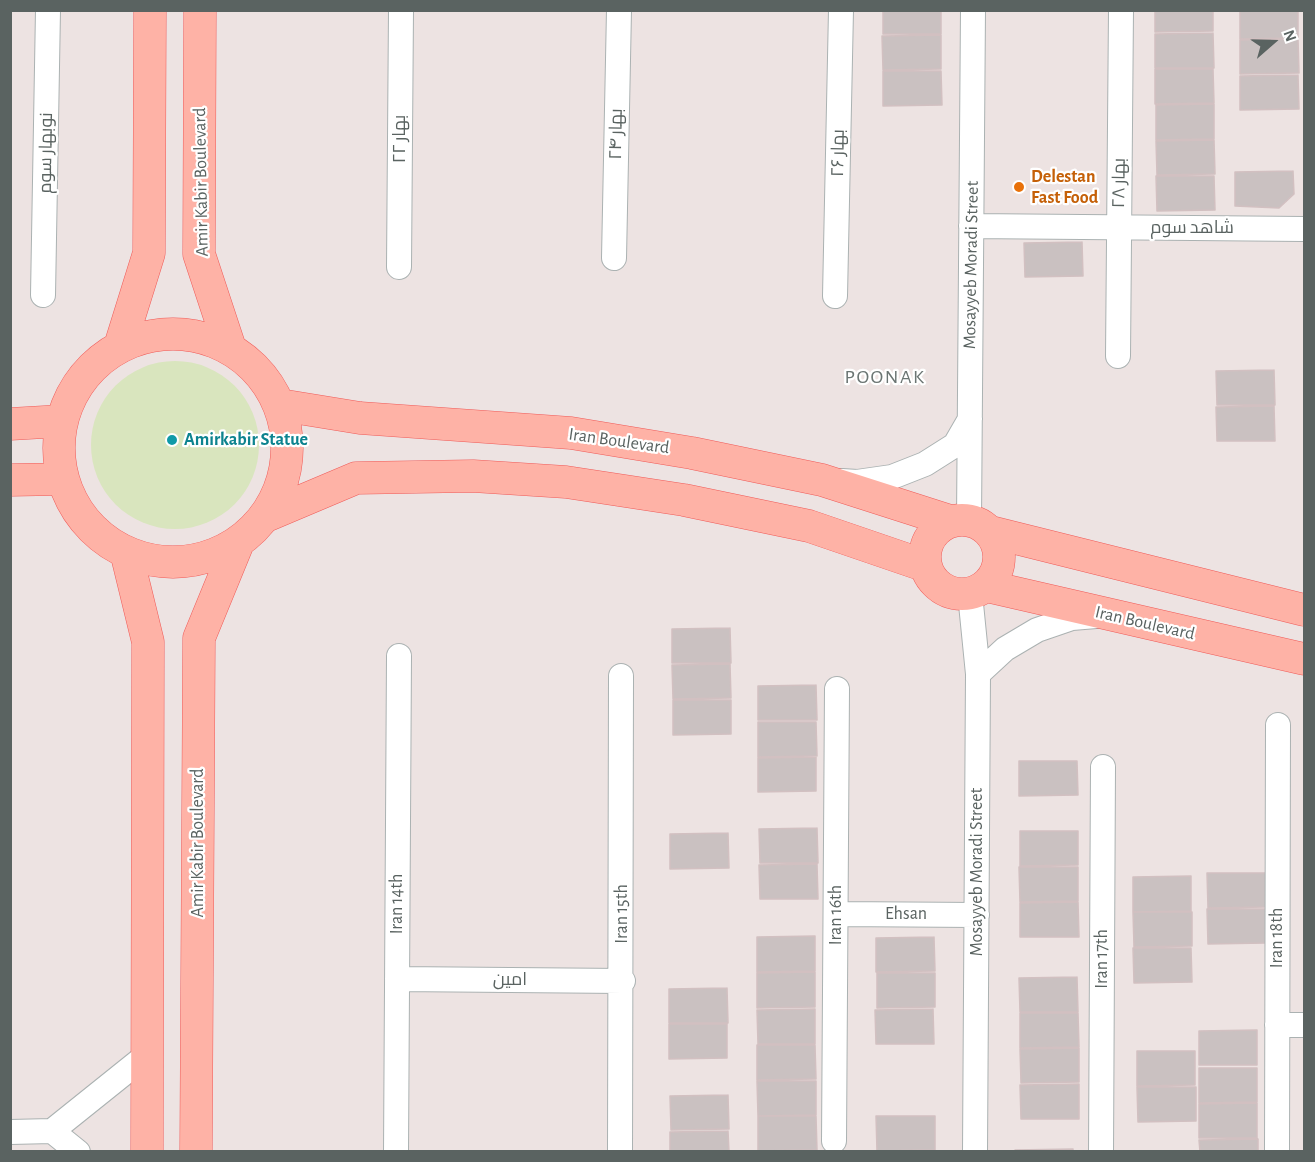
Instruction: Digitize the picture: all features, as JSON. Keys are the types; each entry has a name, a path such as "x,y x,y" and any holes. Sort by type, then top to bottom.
{"main road":[{"path":"120,346 149,253 150,10"},
{"name":"Amir Kabir Boulevard","path":"200,10 199,254 230,348"},
{"path":"156,334 194,335 230,348 260,373 280,405 287,443 283,481 266,516 238,543 203,559 164,562 126,552 98,534 91,526 77,509 63,479 62,421 74,391 93,366 120,346 156,334"},
{"name":"Iran Boulevard","path":"280,405 360,418 571,433 692,453 822,480 970,524 1305,610"},
{"path":"10,424 62,421"},
{"path":"266,516 356,478 473,476 566,482 684,500 809,526 926,566"},
{"path":"10,480 63,479"},
{"path":"970,524 996,541 1000,560 993,579 978,590 947,591 938,585 926,566 926,547 929,538 942,525 970,524"},
{"name":"Amir Kabir Boulevard","path":"196,1152 199,638 238,543"},
{"path":"126,552 148,642 147,1152"},
{"name":"Iran Boulevard","path":"978,590 1110,615 1305,659"}],"street":[{"name":"نوبهار سوم","path":"43,295 48,10"},
{"name":"بهار ۲۲","path":"399,267 401,10"},
{"name":"بهار ۲۴","path":"614,258 618,10"},
{"name":"بهار ۲۶","path":"835,296 841,10"},
{"name":"Mosayyeb Moradi Street","path":"970,524 974,10"},
{"name":"بهار ۲۸","path":"1118,356 1121,10"},
{"name":"شاهد سوم","path":"971,226 1305,229"},
{"path":"822,480 869,480 892,477 926,464 955,445 970,419"},
{"name":"Mosayyeb Moradi Street","path":"975,1152 978,590"},
{"path":"978,674 1005,648 1037,630 1072,618 1110,615"},
{"name":"Iran 14th","path":"396,1152 399,656"},
{"name":"Iran 15th","path":"620,1152 621,676"},
{"name":"Iran 16th","path":"834,1141 837,689"},
{"name":"Iran 18th","path":"1277,1152 1278,725"},
{"name":"Iran 17th","path":"1101,1152 1102,767"},
{"name":"Ehsan","path":"836,914 977,915"},
{"name":"امین","path":"397,979 622,981"},
{"path":"1277,1025 1305,1025"},
{"path":"10,1132 52,1131 148,1054"},
{"path":"52,1131 78,1152"}],"green space":[{"path":"175,361 191,362 207,367 235,385 253,413 258,429 258,461 253,477 235,505 207,523 191,528 175,529 159,528 143,523 115,505 97,477 92,461 91,445 92,429 97,413 115,385 143,367 159,362"}],"building":[{"path":"883,10 941,10 941,34 883,34"},
{"path":"1155,10 1213,10 1213,31 1155,32"},
{"path":"1240,10 1298,10 1298,38 1240,39"},
{"path":"1213,33 1214,68 1155,68 1155,34"},
{"path":"941,35 941,69 883,70 882,36"},
{"path":"1298,39 1299,73 1240,74 1240,40"},
{"path":"1155,69 1213,69 1214,103 1155,104"},
{"path":"883,71 941,71 942,105 883,106"},
{"path":"1298,75 1299,109 1240,110 1240,76"},
{"path":"1214,104 1214,139 1156,140 1156,105"},
{"path":"1214,140 1215,174 1157,175 1156,141"},
{"path":"1293,171 1294,194 1279,208 1235,206 1235,172"},
{"path":"1156,176 1214,176 1215,210 1157,211"},
{"path":"1082,242 1083,276 1025,277 1024,243"},
{"path":"1274,370 1275,405 1217,405 1216,371"},
{"path":"1274,406 1275,441 1217,441 1216,407"},
{"path":"730,628 731,663 672,663 672,629"},
{"path":"730,664 731,698 673,699 672,665"},
{"path":"816,685 817,720 758,720 758,686"},
{"path":"673,700 731,700 731,734 673,735"},
{"path":"758,722 816,722 817,756 758,757"},
{"path":"816,757 816,791 758,792 758,758"},
{"path":"1019,761 1077,761 1078,795 1019,796"},
{"path":"817,828 818,863 760,863 759,829"},
{"path":"1020,831 1078,831 1078,865 1020,866"},
{"path":"728,833 729,868 670,869 670,834"},
{"path":"817,864 818,899 760,899 759,865"},
{"path":"1019,867 1078,867 1078,901 1020,902"},
{"path":"1207,873 1266,873 1266,907 1208,908"},
{"path":"1191,876 1191,911 1133,912 1133,877"},
{"path":"1078,902 1079,937 1020,937 1020,903"},
{"path":"1207,909 1266,909 1266,943 1208,944"},
{"path":"1133,912 1192,912 1192,946 1134,947"},
{"path":"815,936 815,971 757,972 757,937"},
{"path":"934,937 935,971 876,972 876,938"},
{"path":"1133,948 1191,948 1192,982 1134,983"},
{"path":"815,972 815,1007 757,1008 757,973"},
{"path":"877,973 935,973 935,1007 877,1008"},
{"path":"1077,977 1078,1012 1020,1012 1019,978"},
{"path":"727,988 728,1023 669,1023 669,989"},
{"path":"815,1009 815,1044 758,1044 757,1010"},
{"path":"933,1009 934,1044 876,1044 875,1010"},
{"path":"1020,1013 1078,1013 1079,1047 1020,1048"},
{"path":"669,1024 727,1024 727,1058 669,1059"},
{"path":"1257,1030 1257,1065 1199,1065 1199,1031"},
{"path":"757,1045 815,1045 816,1079 757,1080"},
{"path":"1079,1048 1079,1082 1021,1083 1020,1049"},
{"path":"1137,1051 1195,1051 1195,1085 1137,1086"},
{"path":"1199,1068 1257,1068 1257,1102 1199,1103"},
{"path":"757,1081 816,1081 816,1115 758,1116"},
{"path":"1079,1084 1079,1119 1021,1119 1020,1085"},
{"path":"1137,1087 1196,1087 1196,1121 1138,1122"},
{"path":"728,1095 729,1129 671,1130 670,1096"},
{"path":"1257,1103 1257,1138 1199,1138 1199,1104"},
{"path":"758,1116 816,1116 817,1150 758,1151"},
{"path":"876,1116 935,1116 935,1150 877,1151"},
{"path":"728,1131 729,1152 670,1152 670,1132"},
{"path":"1258,1139 1258,1152 1200,1152 1199,1140"},
{"path":"1073,1149 1073,1152 1015,1152 1015,1150"}],"place":[{"name":"Delestan Fast Food","path":"1019,187"},
{"name":"Amirkabir Statue","path":"172,440"}],"district":[{"name":"POONAK","path":"885,377"}]}
